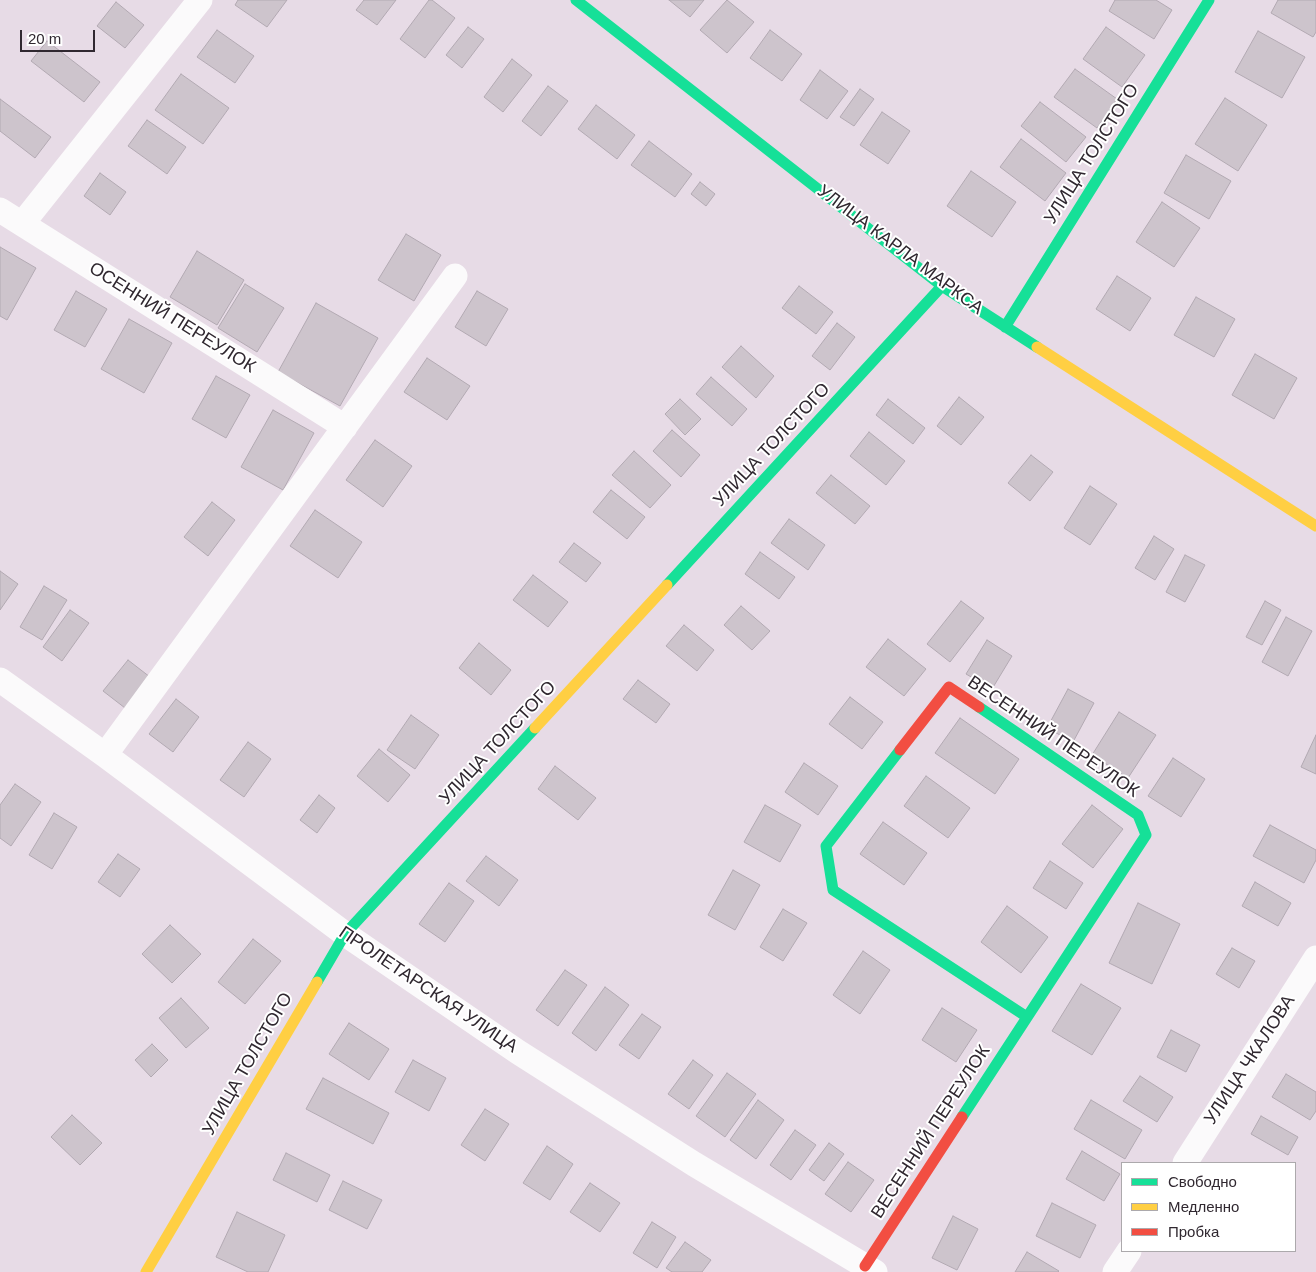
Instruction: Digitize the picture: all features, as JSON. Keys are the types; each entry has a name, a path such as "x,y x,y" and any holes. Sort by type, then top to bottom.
{"street":[{"path":"22,224 200,0"},
{"name":"УЛИЦА КАРЛА МАРКСА","path":"576,0 942,286 1316,526"},
{"name":"УЛИЦА ТОЛСТОГО","path":"1005,328 1209,0"},
{"name":"ОСЕННИЙ ПЕРЕУЛОК","path":"0,210 345,427"},
{"path":"105,755 455,276"},
{"name":"УЛИЦА ТОЛСТОГО","path":"146,1272 345,934 942,286"},
{"name":"ПРОЛЕТАРСКАЯ УЛИЦА","path":"0,680 105,755 345,934 560,1078 694,1164 870,1269"},
{"name":"ВЕСЕННИЙ ПЕРЕУЛОК","path":"870,1269 1027,1017 1146,835 1138,815 949,687 826,846 833,890 1027,1017"},
{"name":"УЛИЦА ЧКАЛОВА","path":"1186,1162 1316,958"},
{"path":"1115,1272 1128,1252"}],"building":[{"path":"238,0 287,0 267,27 235,5"},
{"path":"364,0 396,0 377,25 356,10"},
{"path":"429,0 432,0 455,18 425,58 400,39"},
{"path":"669,0 704,0 690,17"},
{"path":"727,0 754,22 727,53 700,30"},
{"path":"1115,0 1156,0 1172,10 1154,39 1109,11"},
{"path":"1278,0 1316,0 1316,32 1313,37 1271,13"},
{"path":"116,2 144,25 125,48 97,26"},
{"path":"468,27 484,39 462,68 446,55"},
{"path":"1106,27 1145,55 1122,87 1083,59"},
{"path":"217,30 254,56 235,83 197,57"},
{"path":"770,30 802,54 782,81 750,58"},
{"path":"1258,31 1305,57 1282,98 1235,72"},
{"path":"47,41 100,82 84,102 31,61"},
{"path":"512,59 532,75 503,112 484,97"},
{"path":"1075,69 1117,99 1097,128 1054,97"},
{"path":"820,70 848,91 827,119 800,100"},
{"path":"181,74 229,108 203,144 155,110"},
{"path":"548,86 568,101 541,136 522,121"},
{"path":"860,89 874,99 854,126 840,117"},
{"path":"1225,98 1267,125 1238,171 1195,144"},
{"path":"0,99 51,137 35,158 0,131"},
{"path":"1040,102 1086,137 1066,162 1021,126"},
{"path":"596,105 635,135 617,159 578,129"},
{"path":"882,112 910,131 888,164 860,145"},
{"path":"147,120 186,147 167,174 128,146"},
{"path":"1021,139 1066,173 1045,201 1000,167"},
{"path":"649,141 692,174 675,197 631,165"},
{"path":"1186,155 1231,181 1209,219 1164,193"},
{"path":"971,171 1016,202 992,237 947,206"},
{"path":"100,173 126,192 110,215 84,196"},
{"path":"700,182 715,194 706,206 691,194"},
{"path":"1162,202 1200,228 1174,267 1136,242"},
{"path":"406,234 441,255 414,301 378,280"},
{"path":"0,247 36,268 7,320 0,316"},
{"path":"197,251 244,280 217,325 170,297"},
{"path":"1117,276 1151,298 1130,331 1096,309"},
{"path":"245,284 284,308 257,352 218,328"},
{"path":"799,286 833,312 816,334 782,308"},
{"path":"76,291 107,309 85,347 54,330"},
{"path":"477,291 508,309 486,346 455,327"},
{"path":"1196,297 1235,319 1214,357 1174,335"},
{"path":"316,303 378,338 340,406 278,372"},
{"path":"129,319 172,343 144,393 101,369"},
{"path":"837,323 855,337 830,370 812,356"},
{"path":"741,346 774,376 756,398 722,367"},
{"path":"1255,354 1297,378 1274,419 1232,395"},
{"path":"427,358 470,386 447,420 404,392"},
{"path":"216,376 250,395 226,438 192,419"},
{"path":"711,377 747,409 732,426 696,394"},
{"path":"959,397 984,417 961,445 937,426"},
{"path":"680,399 701,419 685,435 665,414"},
{"path":"888,399 925,428 913,444 876,415"},
{"path":"273,410 314,433 283,490 241,467"},
{"path":"672,430 700,455 681,477 653,451"},
{"path":"869,432 905,461 886,485 850,456"},
{"path":"375,440 412,466 383,507 346,480"},
{"path":"634,451 671,485 650,508 612,475"},
{"path":"1031,455 1053,472 1030,501 1008,483"},
{"path":"831,475 870,506 855,524 816,493"},
{"path":"1090,486 1117,504 1090,545 1064,528"},
{"path":"611,490 645,517 627,539 593,512"},
{"path":"212,502 235,520 208,556 184,537"},
{"path":"315,510 362,542 338,578 290,546"},
{"path":"789,519 825,545 808,570 771,543"},
{"path":"1154,536 1174,549 1155,580 1135,568"},
{"path":"574,543 601,563 586,582 559,562"},
{"path":"760,552 795,577 779,599 745,574"},
{"path":"1185,555 1205,565 1185,602 1166,592"},
{"path":"0,571 18,584 0,610"},
{"path":"533,575 568,602 548,627 513,600"},
{"path":"44,586 67,600 42,640 20,627"},
{"path":"961,601 984,618 950,662 927,644"},
{"path":"1265,601 1281,610 1262,645 1246,637"},
{"path":"741,606 770,631 752,650 724,625"},
{"path":"70,610 89,623 62,661 43,647"},
{"path":"1286,617 1312,631 1288,676 1262,662"},
{"path":"684,625 714,650 697,671 666,646"},
{"path":"888,639 926,669 904,696 866,667"},
{"path":"987,640 1012,656 992,689 966,674"},
{"path":"479,643 511,670 491,695 459,668"},
{"path":"128,660 150,677 125,708 103,691"},
{"path":"638,680 670,704 656,723 623,699"},
{"path":"1068,689 1094,703 1073,742 1047,728"},
{"path":"850,697 883,722 862,749 829,724"},
{"path":"176,699 199,717 173,752 149,734"},
{"path":"1119,712 1156,735 1128,778 1092,755"},
{"path":"411,715 439,735 415,769 387,750"},
{"path":"960,718 1019,759 995,794 935,753"},
{"path":"1316,735 1316,774 1301,767"},
{"path":"248,742 271,759 244,797 220,780"},
{"path":"379,749 410,775 388,802 357,776"},
{"path":"1173,758 1205,779 1181,817 1148,796"},
{"path":"804,763 838,786 818,815 785,792"},
{"path":"555,766 596,798 578,820 538,789"},
{"path":"926,776 970,808 948,838 904,806"},
{"path":"15,784 41,802 11,846 0,838 0,805"},
{"path":"319,795 335,808 317,833 300,820"},
{"path":"765,805 801,825 780,862 744,842"},
{"path":"1092,805 1123,829 1093,868 1062,844"},
{"path":"54,813 77,827 52,869 29,855"},
{"path":"883,822 927,853 904,885 860,854"},
{"path":"1270,825 1316,850 1316,860 1304,883 1253,856"},
{"path":"118,854 140,869 120,897 98,882"},
{"path":"486,856 518,880 499,906 466,881"},
{"path":"1050,861 1083,883 1066,909 1033,888"},
{"path":"733,870 760,885 735,930 708,915"},
{"path":"1255,882 1291,903 1278,926 1242,906"},
{"path":"449,883 474,901 445,942 419,924"},
{"path":"1138,903 1180,924 1152,984 1109,963"},
{"path":"1007,906 1048,937 1021,973 981,942"},
{"path":"783,909 807,923 783,961 760,947"},
{"path":"170,925 201,954 172,983 142,954"},
{"path":"253,939 281,961 245,1004 218,982"},
{"path":"1232,948 1255,961 1239,988 1216,974"},
{"path":"863,951 890,970 860,1014 833,995"},
{"path":"565,970 587,985 558,1026 536,1010"},
{"path":"1081,984 1121,1008 1092,1055 1052,1031"},
{"path":"605,987 629,1005 596,1051 572,1033"},
{"path":"181,998 209,1028 186,1048 159,1018"},
{"path":"942,1008 977,1030 956,1062 922,1040"},
{"path":"642,1014 661,1027 639,1059 619,1045"},
{"path":"349,1023 389,1049 369,1080 329,1054"},
{"path":"1171,1030 1200,1045 1186,1072 1157,1057"},
{"path":"152,1044 168,1060 151,1077 135,1060"},
{"path":"413,1060 446,1078 429,1111 395,1092"},
{"path":"693,1060 713,1075 689,1109 668,1094"},
{"path":"727,1073 756,1094 725,1137 696,1116"},
{"path":"1286,1074 1316,1092 1316,1111 1310,1120 1272,1097"},
{"path":"1140,1076 1173,1097 1157,1122 1123,1101"},
{"path":"323,1078 389,1113 373,1144 306,1109"},
{"path":"758,1100 784,1120 756,1159 730,1140"},
{"path":"1091,1100 1142,1130 1125,1159 1074,1129"},
{"path":"485,1109 509,1124 485,1161 461,1145"},
{"path":"72,1115 102,1143 80,1165 51,1137"},
{"path":"1261,1116 1298,1137 1288,1155 1251,1134"},
{"path":"795,1130 816,1145 791,1180 770,1165"},
{"path":"829,1143 844,1154 824,1181 809,1170"},
{"path":"547,1146 573,1164 550,1200 523,1183"},
{"path":"1082,1151 1120,1174 1104,1201 1066,1179"},
{"path":"286,1153 330,1175 317,1202 273,1180"},
{"path":"848,1162 874,1180 851,1212 825,1194"},
{"path":"343,1181 382,1200 367,1229 329,1210"},
{"path":"590,1183 620,1203 600,1232 570,1212"},
{"path":"1052,1203 1096,1225 1080,1258 1036,1236"},
{"path":"237,1212 285,1235 268,1272 248,1272 216,1257"},
{"path":"953,1216 978,1229 957,1270 932,1258"},
{"path":"652,1222 676,1237 657,1268 633,1253"},
{"path":"685,1242 711,1260 702,1272 672,1272 666,1268"},
{"path":"1027,1252 1059,1271 1015,1272"}],"traffic: fast":[{"path":"576,0 942,286 1037,347"},
{"path":"1005,327 1209,0"},
{"path":"667,585 942,286"},
{"path":"962,1117 1146,835 1138,815 979,707"},
{"path":"317,982 345,934 535,728"},
{"path":"900,750 826,846 833,890 1027,1017"}],"traffic: slow":[{"path":"1037,347 1316,526"},
{"path":"535,728 667,585"},
{"path":"146,1272 317,982"}],"traffic: jam":[{"path":"900,750 949,687 979,707"},
{"path":"865,1266 962,1117"}]}
